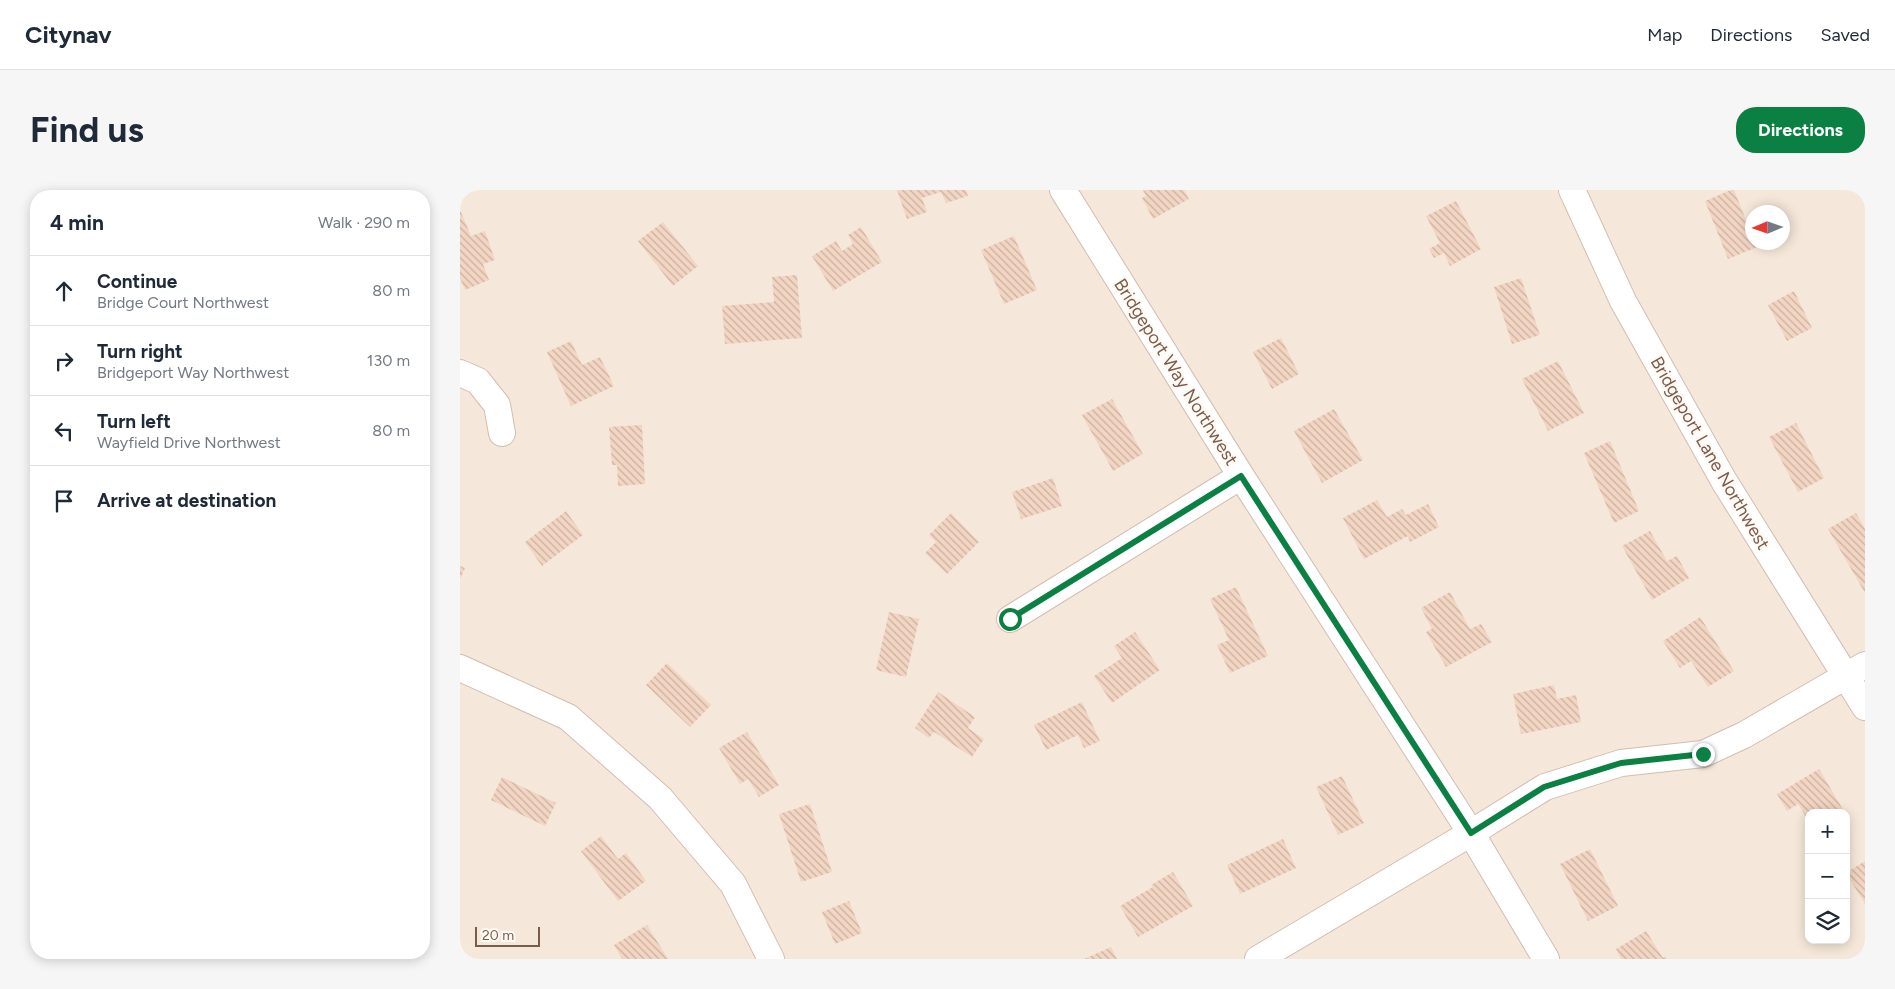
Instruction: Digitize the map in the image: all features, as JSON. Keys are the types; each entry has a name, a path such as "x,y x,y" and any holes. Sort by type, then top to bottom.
{"street":[{"name":"Bridgeport Way Northwest","path":"1063,190 1241,476 1471,833 1546,959"},
{"name":"Bridgeport Lane Northwest","path":"1572,190 1623,301 1724,481 1856,671 1865,706"},
{"path":"460,373 478,382 497,405 502,433"},
{"path":"1010,619 1241,476"},
{"path":"460,668 568,717 660,798 733,884 771,959"},
{"path":"1258,959 1471,833 1544,787 1621,763 1703,754 1744,735 1856,671"}],"shaded area":[{"path":"460,190 1865,190 1865,959 460,959"}],"building":[{"path":"897,190 966,190 968,196 946,203 941,192 922,198 927,212 907,219"},
{"path":"1143,190 1184,190 1189,199 1153,219 1142,198 1146,196"},
{"path":"1734,190 1745,218 1745,250 1750,250 1728,259 1705,201"},
{"path":"1456,201 1481,249 1450,266 1444,253 1434,258 1429,249 1440,243 1426,216"},
{"path":"460,212 471,236 485,231 495,260 483,264 489,280 465,290 460,278"},
{"path":"663,222 698,266 673,286 638,241"},
{"path":"861,227 882,262 833,291 812,256 836,241 842,251 853,244 848,235"},
{"path":"1014,236 1037,290 1004,304 981,250"},
{"path":"797,275 802,338 725,344 722,306 774,302 772,277"},
{"path":"1521,278 1540,335 1512,344 1494,287"},
{"path":"1794,291 1812,328 1787,341 1768,305"},
{"path":"1281,338 1299,374 1272,389 1253,352"},
{"path":"571,341 582,365 600,357 614,386 571,406 547,352"},
{"path":"1558,361 1584,413 1548,431 1522,379"},
{"path":"1112,399 1143,454 1113,471 1082,415"},
{"path":"1334,409 1363,460 1322,483 1294,431"},
{"path":"1796,423 1824,478 1798,492 1769,437"},
{"path":"642,425 645,484 618,486 617,465 612,465 609,427"},
{"path":"1610,441 1639,511 1614,523 1584,453"},
{"path":"1053,478 1062,506 1021,519 1012,492"},
{"path":"1377,500 1387,517 1402,509 1406,515 1428,504 1439,527 1410,542 1408,536 1364,559 1343,518"},
{"path":"566,511 583,535 542,566 525,542"},
{"path":"951,513 979,542 947,574 925,553 936,542 929,535"},
{"path":"1856,513 1865,529 1865,593 1828,529"},
{"path":"1650,531 1667,561 1677,556 1689,578 1652,600 1622,546"},
{"path":"460,566 465,568 460,579"},
{"path":"1236,587 1268,656 1230,673 1217,645 1229,640 1210,599"},
{"path":"1450,592 1470,629 1481,624 1492,642 1446,667 1426,632 1432,629 1421,608"},
{"path":"889,612 919,619 906,677 876,670"},
{"path":"1700,617 1734,671 1708,687 1691,661 1680,668 1663,641"},
{"path":"1135,632 1160,670 1112,703 1094,676 1122,658 1114,646"},
{"path":"667,663 711,705 690,727 646,685"},
{"path":"1554,685 1557,699 1576,695 1581,722 1521,734 1513,694"},
{"path":"938,692 975,717 968,728 984,739 972,757 934,732 929,738 915,728"},
{"path":"1082,702 1100,741 1084,748 1078,735 1046,750 1034,725"},
{"path":"747,732 779,785 759,797 748,779 740,784 719,748"},
{"path":"1819,769 1843,809 1805,809 1805,815 1798,804 1787,811 1777,794"},
{"path":"1342,776 1364,823 1338,835 1316,787"},
{"path":"502,777 556,803 545,826 491,800"},
{"path":"810,804 832,872 801,882 779,814"},
{"path":"601,836 618,859 626,853 646,881 618,901 581,851"},
{"path":"1283,839 1296,868 1240,894 1227,865"},
{"path":"1590,849 1618,906 1588,921 1560,864"},
{"path":"1865,861 1865,904 1850,880 1850,870"},
{"path":"1173,872 1193,906 1138,937 1120,906 1153,887 1151,885"},
{"path":"849,901 862,933 835,944 822,912"},
{"path":"647,925 668,959 622,959 614,945"},
{"path":"1646,931 1663,958 1665,956 1667,959 1621,959 1616,949"},
{"path":"1111,947 1117,959 1084,959"}],"route":[{"path":"1010,619 1241,476 1471,833 1544,787 1621,763 1703,754"}]}
